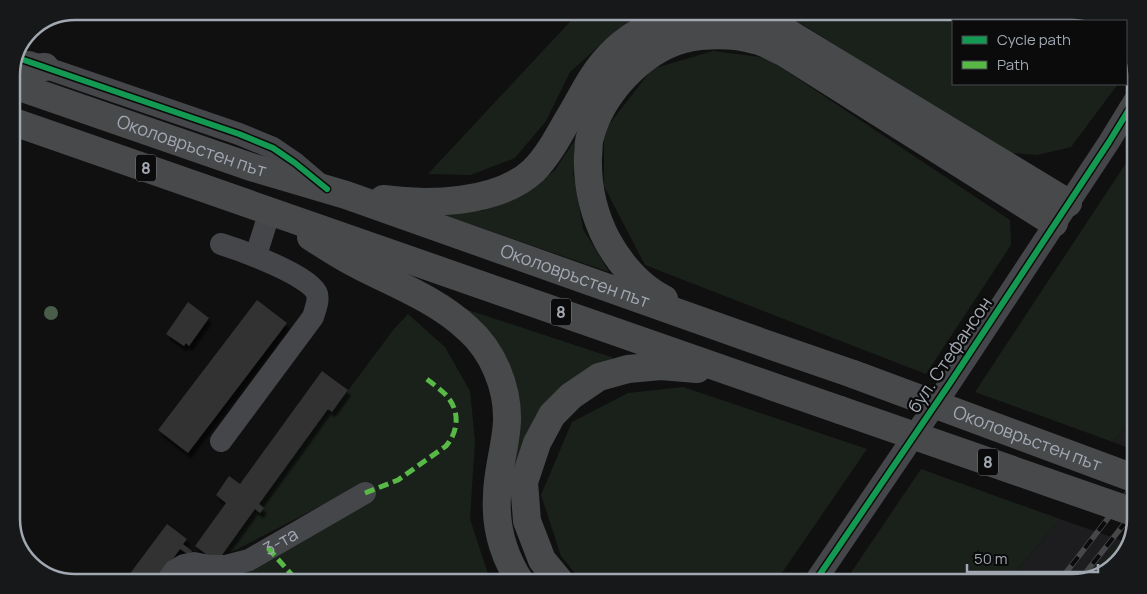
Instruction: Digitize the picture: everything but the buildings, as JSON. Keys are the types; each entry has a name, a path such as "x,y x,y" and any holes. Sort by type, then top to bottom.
{"highway":[{"path":"337,192 399,201 469,199 499,191 532,172 547,154 592,78 608,56 628,39 653,24 666,20"},
{"path":"760,20 775,25 1061,213"},
{"path":"769,345 662,298 631,274 615,255 602,231 594,209 588,187 588,163 589,138 596,119 608,97 623,77 663,48 684,40 717,35 756,40 783,52 1061,213"},
{"path":"21,69 45,67"},
{"name":"Околовръстен път","path":"20,87 251,167 337,192 853,374 1127,476"},
{"name":"Околовръстен път","path":"20,124 1127,510"},
{"path":"276,213 334,252 435,303 469,329 491,357 504,389 507,421 496,497 499,536 515,574"},
{"path":"554,574 542,560 527,521 524,482 537,442 552,416 571,396 598,377 628,369 661,366 688,368 753,379"}],"street":[{"path":"23,60 240,134 273,148 337,192"},
{"name":"бул. Стефансон","path":"820,574 950,383 1127,113"},
{"path":"256,255 276,213"},
{"path":"220,441 313,316 317,306 317,294 310,284 256,255 221,244"},
{"name":"3-та","path":"172,574 184,565 194,563 226,566 248,560 365,493"}],"shaded area":[{"path":"572,20 641,20 617,30 570,72 546,121 515,158 470,175 428,174"},
{"path":"791,20 952,20 952,85 1117,85 1071,147 1037,155 1001,152 802,24"},
{"path":"713,51 767,58 1010,220 1011,245 926,374 645,265 604,186 604,131 652,69"},
{"path":"579,134 573,173 583,229 609,272 432,211 482,211 519,197 555,170"},
{"path":"1127,162 1127,424 1113,442 975,392"},
{"path":"450,304 614,358 581,374 527,434 507,486 518,428 516,381 483,332"},
{"path":"408,314 445,347 470,391 475,441 470,519 488,574 238,574 251,569 367,482 220,558 328,409 332,412 394,329"},
{"path":"683,387 867,449 781,574 576,574 561,556 541,495 572,422 628,393"},
{"path":"1127,424 1127,447 1113,442"},
{"path":"921,469 1060,519 1014,574 850,574"},
{"path":"1060,519 1120,540 1097,568 1089,571 1079,574 1014,574"},
{"path":"1120,540 1122,541 1113,555 1097,568"}],"railway":[{"path":"1065,574 1127,494"},
{"path":"1086,572 1127,521"}],"marked path":[{"path":"365,493 398,480 446,446 450,440 456,420 454,407 446,395 425,378"},
{"path":"268,548 291,574"}],"cycle path":[{"path":"23,60 239,134 273,148 327,189"},
{"path":"820,574 950,383 1127,113"}]}
